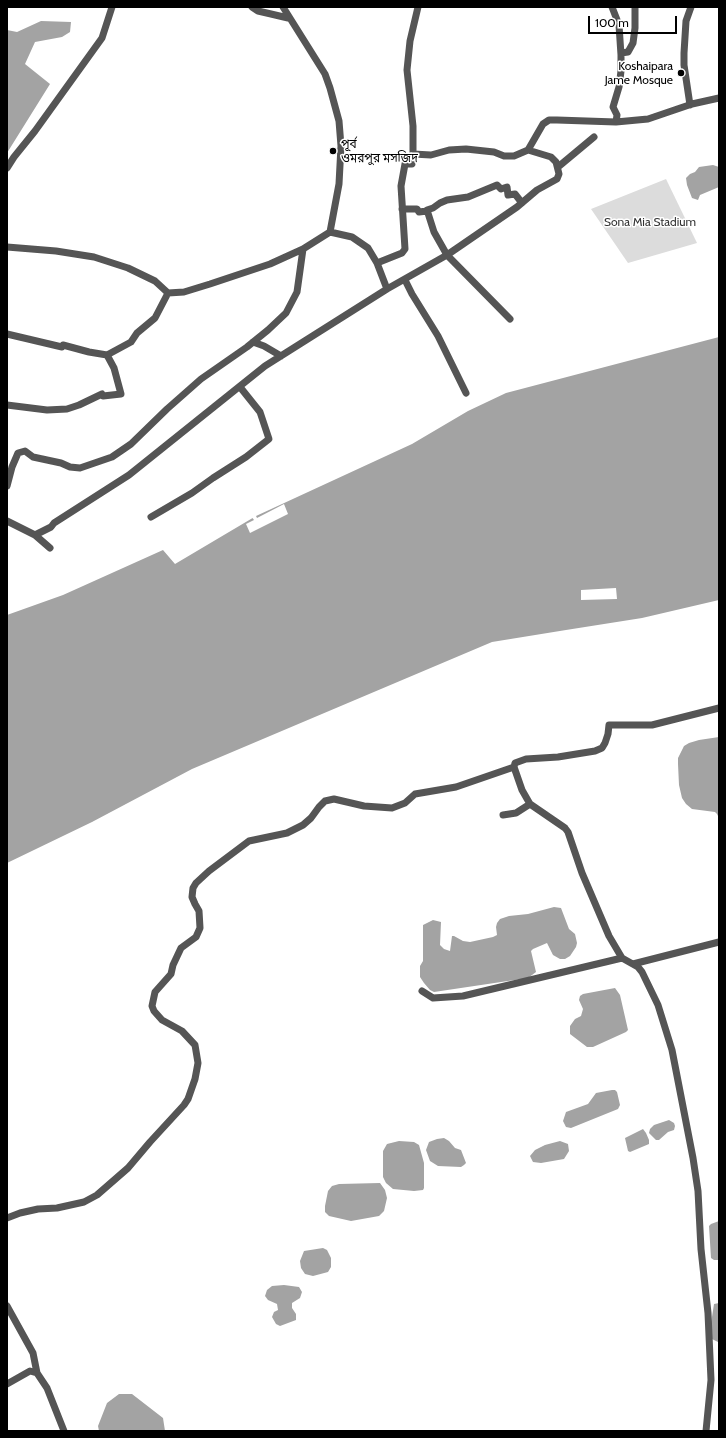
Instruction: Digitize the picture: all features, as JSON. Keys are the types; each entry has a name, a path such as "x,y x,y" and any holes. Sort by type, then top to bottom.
{"street":[{"path":"7,168 102,38 112,7"},
{"path":"252,7 288,18"},
{"path":"283,7 288,18 325,74 339,121 341,146 339,184 330,232"},
{"path":"377,263 402,253 405,249 401,186 405,164 412,164 413,150 413,126 407,70 410,41 418,7"},
{"path":"612,7 619,25 621,53 619,87 613,107 617,115 616,122"},
{"path":"621,53 628,52 633,43 635,7"},
{"path":"690,105 684,65 684,53 686,21 691,7"},
{"path":"413,150 431,154 449,150 466,149 494,152 504,156 514,156 528,150 543,124 549,120 616,122 648,119 690,105 719,98"},
{"path":"558,167 594,137"},
{"path":"35,535 51,527 54,522 129,475 265,366 387,289 447,255 537,190 557,179 560,174 556,162 551,157 528,150"},
{"path":"402,210 417,209 419,212 427,211 440,202 468,197 497,185 501,189 507,187 508,194 515,194 522,202"},
{"path":"427,210 434,232 447,255 510,319"},
{"path":"7,247 94,256 128,268 155,281 168,293 184,292 270,264 303,249 330,232 352,237 368,248 377,263 387,289"},
{"path":"7,486 12,467 18,453 25,451 33,457 61,463 70,467 80,468 112,458 131,444 167,408 201,379 253,342 286,313 297,292 303,249"},
{"path":"405,280 438,336 466,394"},
{"path":"7,334 62,347 63,345 107,355 131,342 137,333 155,318 168,293"},
{"path":"253,342 282,356"},
{"path":"7,405 47,410 67,409 102,394 103,396 121,394 114,368 107,355"},
{"path":"151,517 192,493 246,457 269,439 260,412 240,387"},
{"path":"7,521 35,535 50,548"},
{"path":"7,1218 38,1209 57,1208 84,1202 97,1195 128,1168 188,1099 195,1079 198,1063 195,1045 182,1031 162,1020 152,1006 155,992 171,974 175,960 181,948 196,937 200,928 199,911 192,897 193,888 196,883 249,841 287,833 303,825 325,801 334,799 364,806 392,808 405,803 415,794 456,787 514,767 515,763 526,759 558,757 596,751 602,748 605,743 609,725 652,725 719,708"},
{"path":"514,767 522,790 530,804 565,828 568,832 582,873 609,936 622,958 638,967 642,972 658,1005 672,1050 698,1191 701,1249 708,1313 711,1380 706,1431"},
{"path":"503,815 516,813 530,804"},
{"path":"633,964 719,942"},
{"path":"422,991 433,998 463,996 622,958"},
{"path":"7,1306 33,1354 37,1372 47,1388 64,1431"},
{"path":"7,1384 30,1371 37,1372"}],"green space":[{"name":"Sona Mia Stadium","path":"666,179 697,243 628,263 591,209"}],"shaded area":[{"path":"41,21 71,22 70,32 62,37 35,42 25,64 50,84 7,153 7,30 17,32"},
{"path":"713,165 719,167 719,187 700,195 698,200 692,198 686,178 695,172 699,167"},
{"path":"719,337 719,600 642,618 492,642 192,769 92,822 7,863 7,615 63,595 163,550 175,564 256,516 412,444 468,411 506,393"},
{"path":"719,737 719,818 715,812 692,809 686,804 682,798 679,785 678,758 684,746 689,743"},
{"path":"554,907 561,908 569,929 575,934 577,943 570,956 565,959 560,959 553,955 547,943 531,951 536,972 528,978 434,992 430,990 420,977 420,966 423,961 423,925 433,920 441,922 440,945 444,949 450,951 452,936 463,941 470,942 493,937 497,935 496,927 500,919"},
{"path":"615,988 620,995 628,1030 593,1047 587,1047 570,1034 570,1026 575,1019 581,1016 583,1009 579,1000 580,996 583,994"},
{"path":"612,1090 617,1092 620,1105 618,1109 571,1128 566,1127 563,1121 566,1112 588,1104 596,1093"},
{"path":"669,1120 674,1123 674,1130 668,1132 659,1140 656,1140 649,1133 650,1129 654,1125"},
{"path":"643,1129 649,1140 649,1144 630,1152 628,1151 625,1138"},
{"path":"444,1138 455,1148 461,1150 466,1163 461,1167 438,1166 430,1161 426,1150 429,1142"},
{"path":"399,1141 414,1142 419,1145 424,1163 423,1190 414,1191 393,1189 386,1183 383,1177 383,1151 387,1144"},
{"path":"560,1141 568,1144 569,1151 564,1159 541,1163 533,1162 530,1156 535,1150 545,1145"},
{"path":"380,1183 385,1190 387,1198 384,1211 379,1216 351,1221 329,1216 325,1212 328,1191 332,1186 339,1184"},
{"path":"719,1221 719,1260 714,1260 711,1258 709,1226"},
{"path":"323,1248 327,1250 331,1258 331,1267 328,1272 313,1276 305,1274 301,1268 300,1261 304,1251"},
{"path":"284,1285 299,1287 302,1292 300,1298 292,1303 292,1308 296,1314 296,1320 280,1326 276,1324 272,1317 274,1312 278,1310 277,1304 268,1300 265,1296 267,1290 272,1286"},
{"path":"719,1303 718,1342 712,1339 710,1330 714,1304"},
{"path":"119,1394 132,1394 163,1418 165,1431 99,1431 98,1426 107,1403"}],"pier":[{"path":"284,504 288,514 250,533 246,524 254,520 251,516 255,514 257,518"},
{"path":"616,588 617,599 581,600 581,590"}],"place":[{"name":"Koshaipara Jame Mosque","path":"681,73"},
{"name":"পূর্ব ওমরপুর মসজিদ","path":"333,151"}]}
